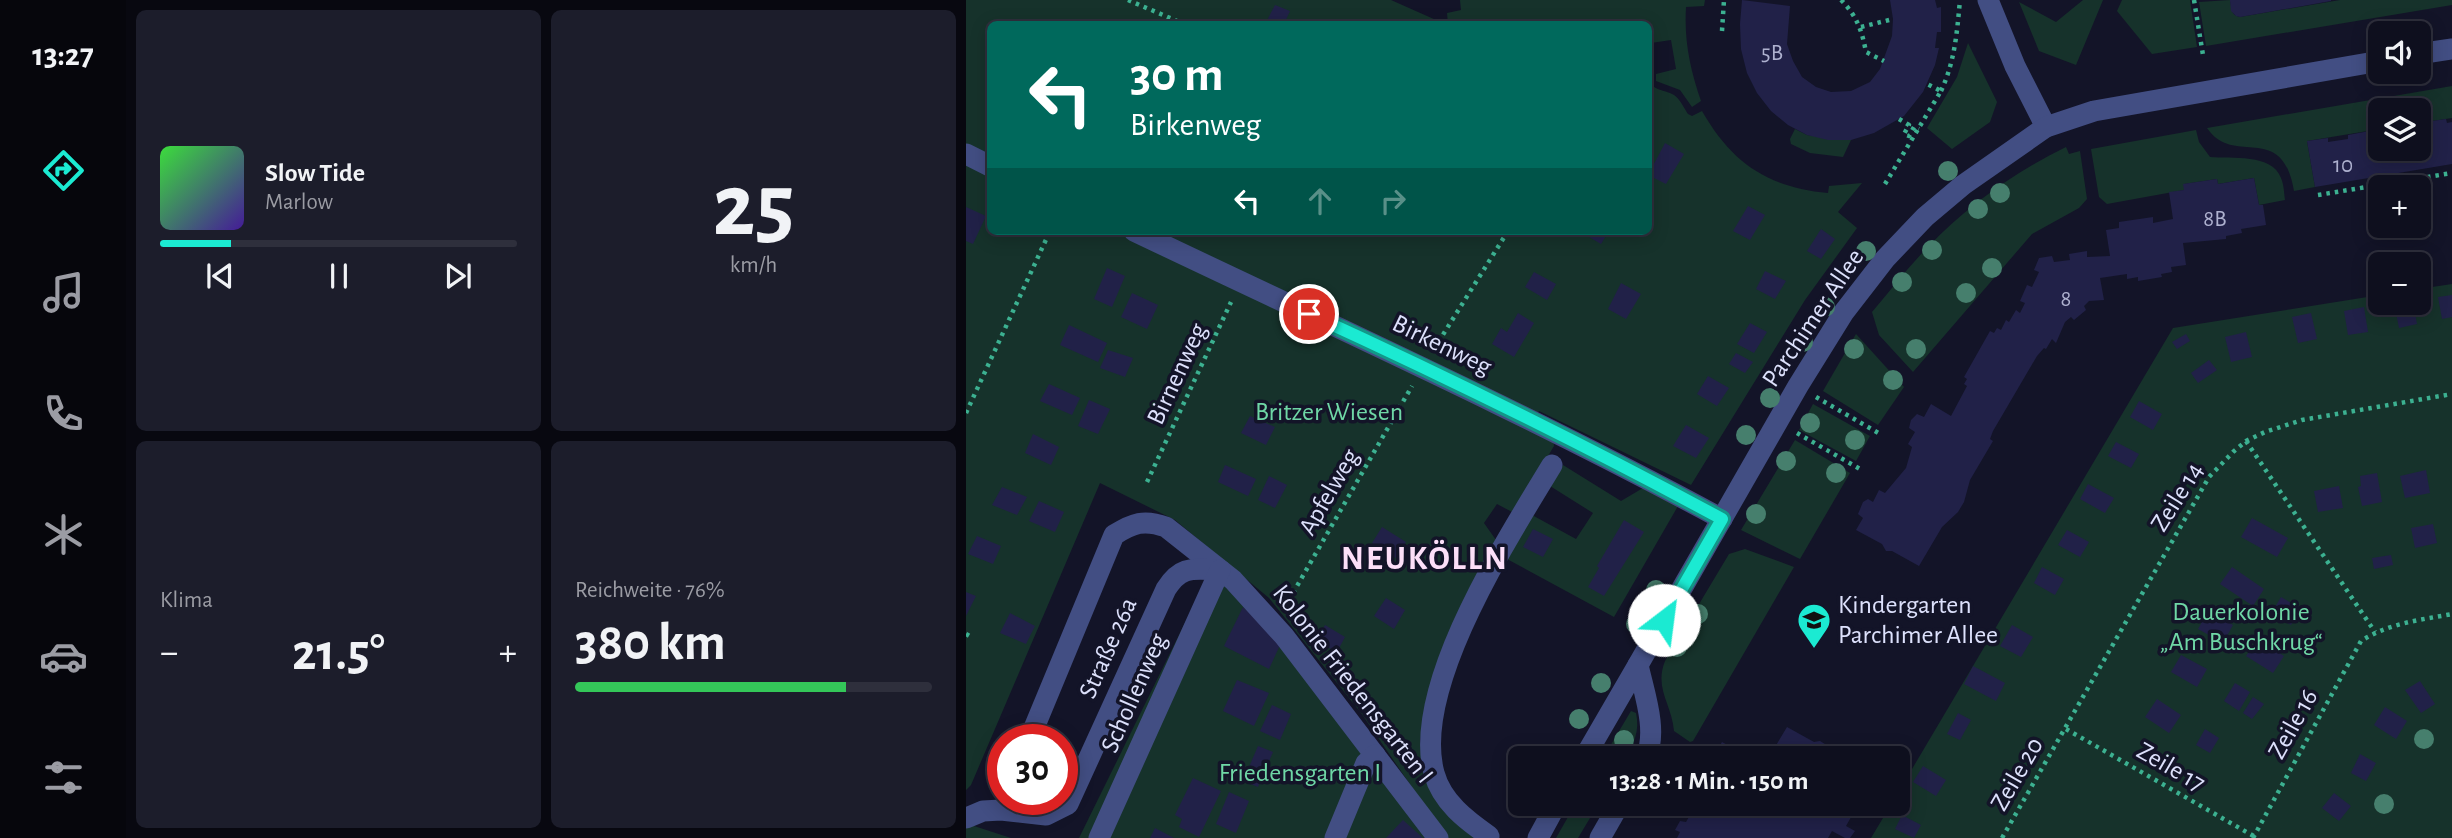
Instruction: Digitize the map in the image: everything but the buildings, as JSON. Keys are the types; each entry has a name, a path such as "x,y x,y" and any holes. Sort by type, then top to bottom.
{"street":[{"path":"1989,0 2015,66 2046,127"},
{"path":"2431,52 2452,49"},
{"name":"Parchimer Allee","path":"1591,746 1798,386 1844,312 1885,259 1925,217 1963,185 2046,127 2124,104 2368,63"},
{"path":"966,155 987,165"},
{"name":"Birkenweg","path":"1142,235 1423,366 1592,449 1722,519"},
{"path":"1489,836 1464,819 1447,799 1434,774 1431,741 1435,706 1472,605 1496,558 1552,465"},
{"name":"Kolonie Friedensgarten I","path":"1036,724 1114,535 1132,523 1154,523 1166,527 1233,580 1284,636 1438,838"},
{"name":"Straße 26a","path":"966,818 983,811 1001,810 1046,816 1068,804 1166,589 1175,575 1190,569 1220,570"},
{"name":"Schollenweg","path":"1099,838 1220,570"},
{"path":"1638,665 1651,733 1650,746"},
{"path":"1335,838 1366,763 1375,755"},
{"path":"1538,838 1550,816"},
{"path":"1600,838 1613,816"}],"path":[{"path":"1128,0 1177,21"},
{"path":"1722,31 1724,0"},
{"path":"1843,0 1861,27 1866,52 1884,61"},
{"path":"1885,184 1950,72 1955,52 1960,0"},
{"path":"2194,0 2203,55"},
{"path":"1861,27 1893,19"},
{"path":"1927,84 1941,91"},
{"path":"1899,119 1909,125 1905,134 1909,136 1914,127 1919,129"},
{"path":"2318,195 2452,173"},
{"path":"966,413 1048,235"},
{"name":"Apfelweg","path":"1293,593 1423,366 1505,235"},
{"name":"Birnenweg","path":"1147,482 1241,282"},
{"path":"1798,386 1882,435"},
{"name":"Zeile 14","path":"2066,729 2208,477 2246,441 2302,420 2452,394"},
{"path":"1778,422 1860,469"},
{"path":"2246,441 2375,632 2399,623 2452,614"},
{"name":"Zeile 16","path":"2255,837 2361,641 2375,632"},
{"name":"Zeile 17","path":"2066,729 2255,837"},
{"name":"Zeile 20","path":"2002,838 2066,729"}],"green space":[{"name":"Britzer Wiesen","path":"966,0 1391,0 1438,21 987,21 987,235 1652,235 1652,84 1676,97 1688,114 1692,116 1702,111 1726,145 1739,158 1769,178 1806,190 1828,193 1829,186 1862,183 1838,212 1857,228 1805,300 1691,485 1539,411 1530,427 1553,439 1554,446 1514,513 1497,504 1484,523 1496,540 1428,696 1420,741 1428,779 1474,838 1447,838 1361,713 1269,598 1175,520 1100,483 997,724 987,724 987,748 971,785 966,790"},
{"path":"1460,0 1705,0 1704,6 1686,7 1689,55 1701,101 1692,107 1680,90 1656,81 1656,74 1676,69 1671,40 1652,43 1652,21 1448,21 1447,13 1461,10"},
{"path":"2083,0 2103,0 2076,65 2039,51 2019,2 2056,22"},
{"path":"2122,0 2190,0 2197,47 2152,54 2117,11"},
{"path":"2230,0 2233,13 2240,17 2340,0 2452,0 2452,5 2206,46 2199,2"},
{"path":"1968,43 1997,102 1990,122 1952,149 1927,128 1957,77"},
{"path":"2452,86 2452,118 2431,121 2431,98 2382,98"},
{"path":"2368,100 2368,131 2307,141 2315,187 2294,191 2288,170 2279,157 2268,150 2230,145 2218,139 2207,128"},
{"path":"1795,129 1807,135 1851,140 1843,157 1810,153 1791,144 1790,139"},
{"path":"2196,130 2199,142 2210,157 2250,159 2269,164 2282,181 2285,200 2259,205 2254,178 2218,184 2217,179 2184,184 2184,190 2107,204 2099,197 2091,149"},
{"path":"2066,147 2069,154 2080,151 2087,199 2079,208 2032,234 1913,372 1879,335 1872,312 1921,255 1975,204 2028,167"},
{"name":"Dauerkolonie „Am Buschkrug“","path":"2452,284 2452,838 1871,838 1884,816 1910,816 1910,772 2173,328 2368,297 2368,315 2431,315 2431,287"},
{"path":"1856,334 1904,387 1878,425 1823,391"},
{"path":"1813,404 1870,436 1856,461 1799,430"},
{"path":"1795,440 1850,473 1800,559 1741,530"},
{"path":"1563,465 1621,501 1643,488 1678,506 1614,617 1507,559 1532,515 1576,539 1593,513 1550,486"},
{"path":"1745,549 1794,567 1690,742 1674,731 1662,688 1662,671 1665,661 1729,554"},
{"name":"Friedensgarten I","path":"1210,572 1283,643 1429,838 1079,838"},
{"path":"1631,711 1636,713 1637,731 1631,746 1610,746"},
{"path":"1569,816 1591,816 1578,838 1556,838"},
{"path":"971,825 1011,838 966,838 966,826"}],"place":[{"name":"Kindergarten Parchimer Allee","path":"1814,650"}],"district":[{"name":"NEUKÖLLN","path":"1425,559"}],"route":[{"path":"1309,314 1423,366 1592,449 1722,519 1664,620"}]}
